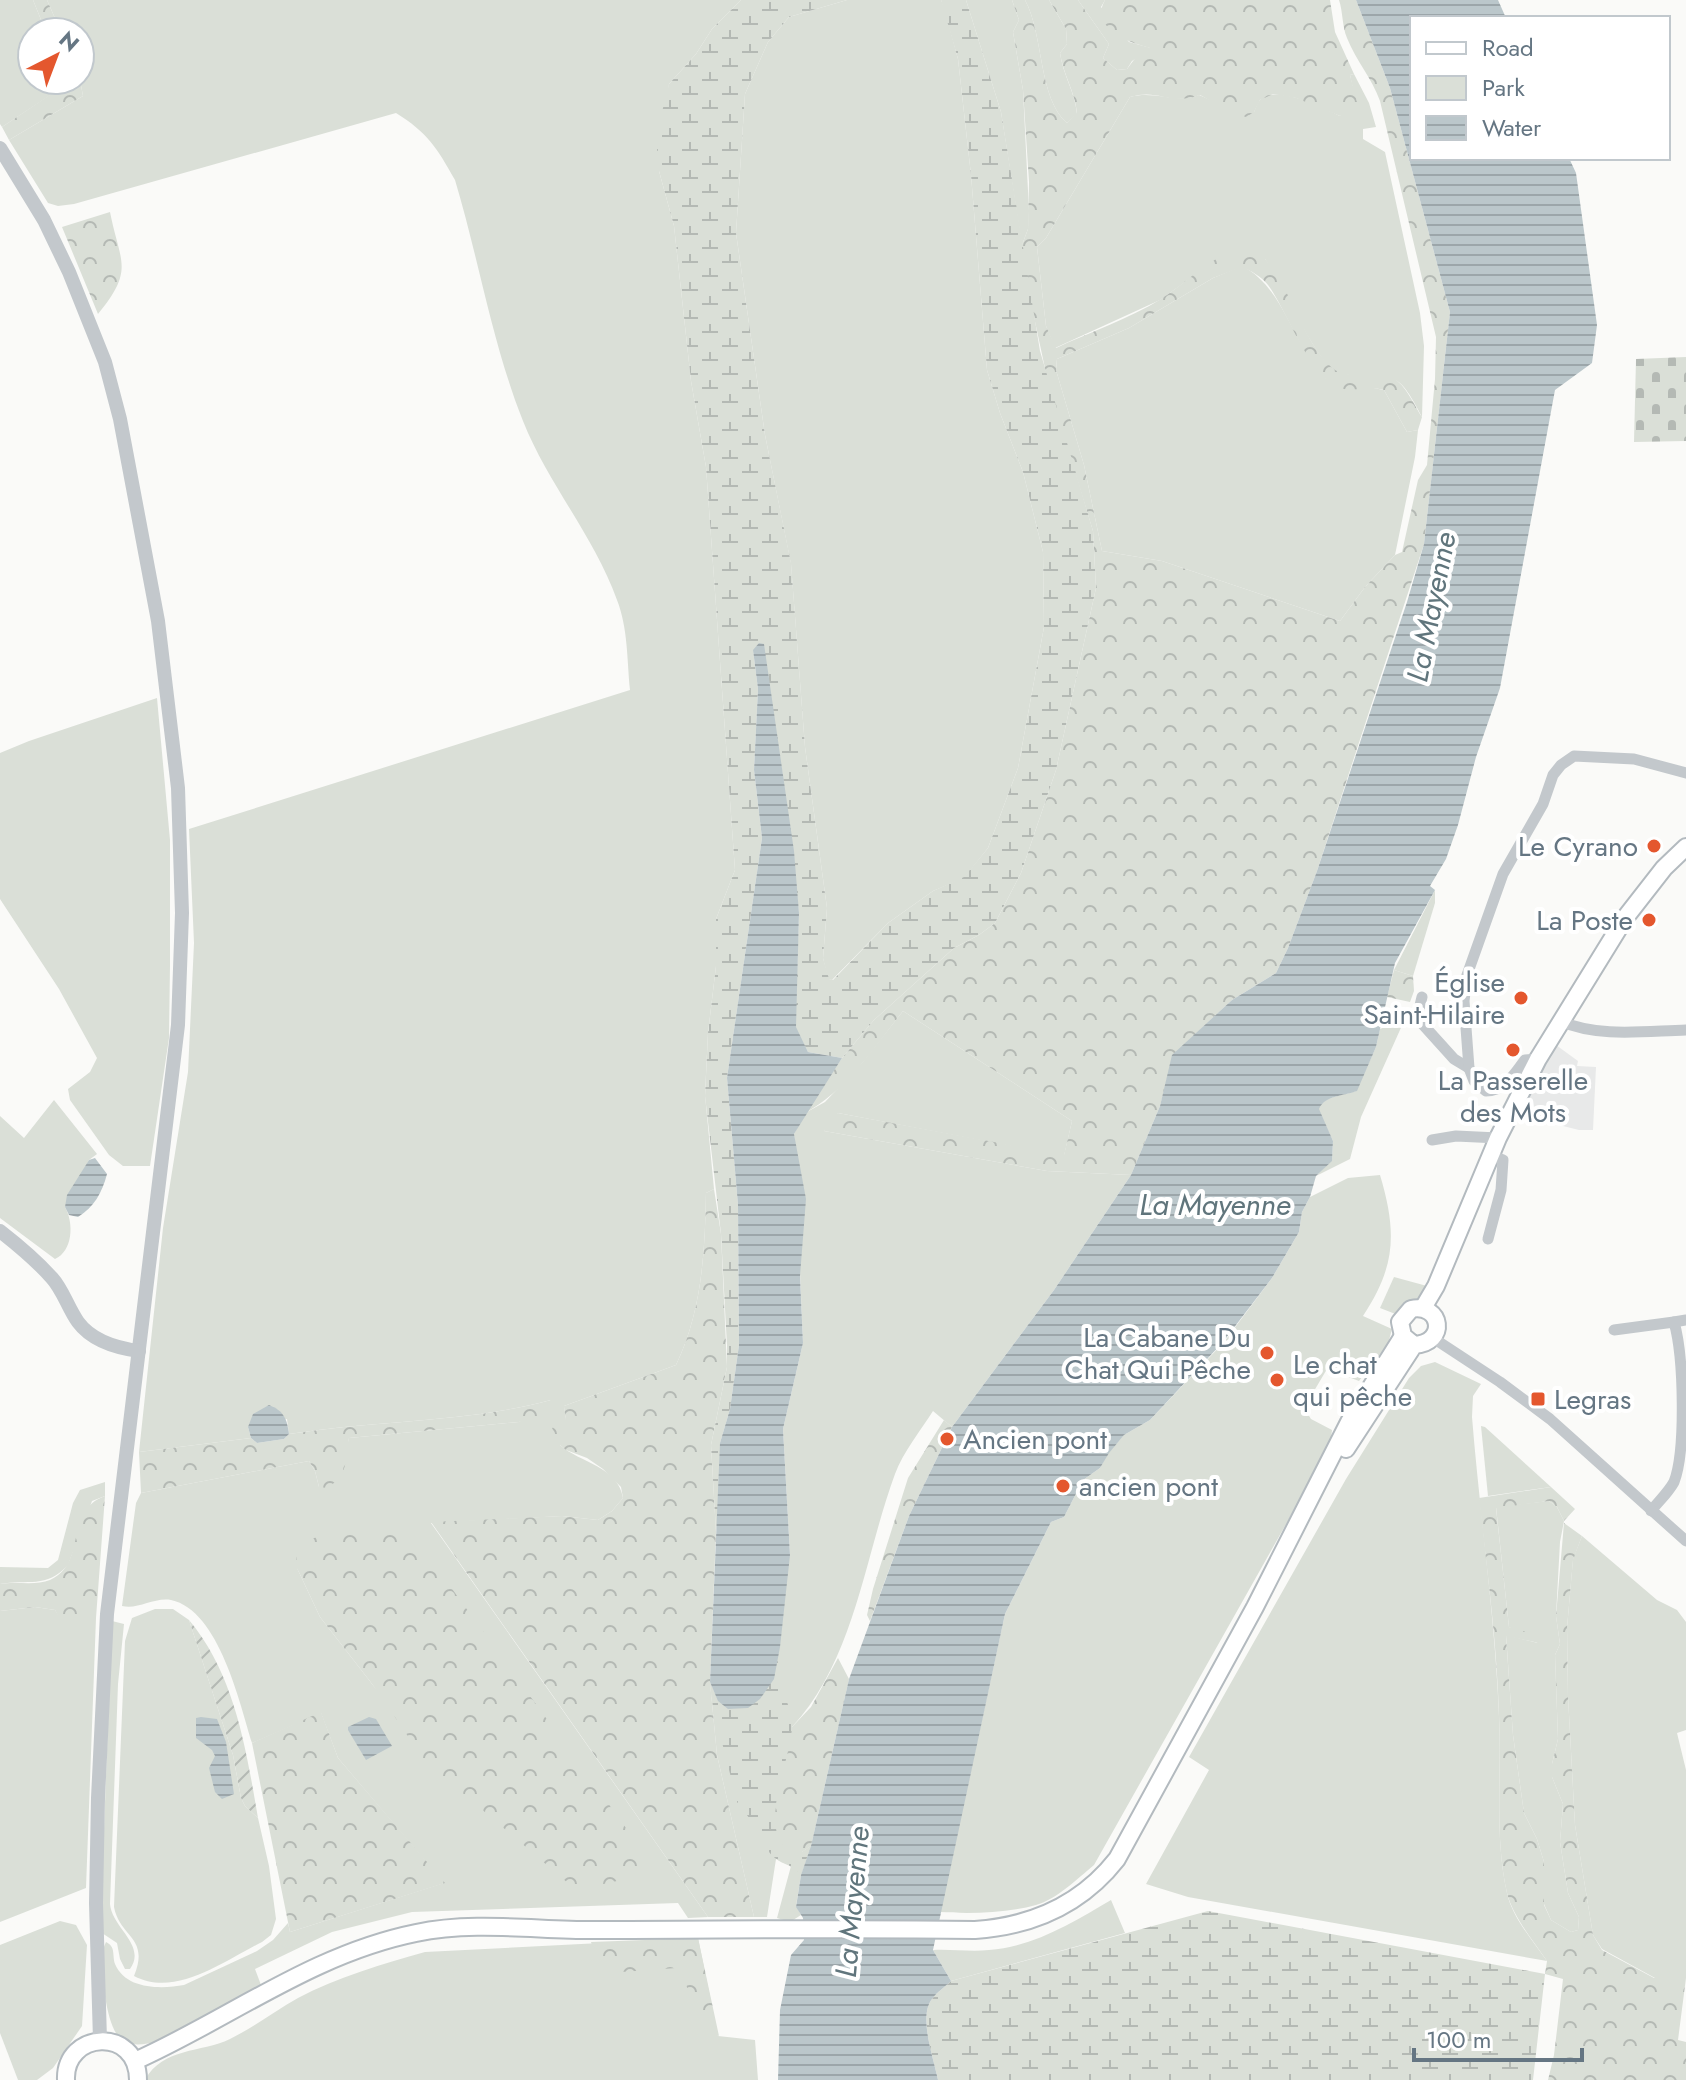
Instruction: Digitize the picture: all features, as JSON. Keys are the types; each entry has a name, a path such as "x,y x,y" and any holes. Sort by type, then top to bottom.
{"main road":[{"path":"1423,1308 1436,1286 1498,1138 1538,1059 1625,918 1664,868 1686,847"},
{"path":"1423,1308 1437,1321 1433,1338 1423,1345 1408,1340 1400,1322 1411,1309 1423,1308"},
{"path":"135,2061 176,2043 265,1991 309,1970 347,1953 417,1933 473,1928 1004,1928 1041,1918 1064,1907 1094,1886 1117,1859 1302,1518 1349,1422 1408,1340"},
{"path":"66,2080 69,2061 77,2051 100,2040 121,2046 135,2061 138,2080"}],"street":[{"path":"0,148 44,220 69,272 105,362 136,500 170,706 178,788 182,913 178,1025 107,1614 97,1888 100,2040"},
{"path":"1538,1059 1525,1060 1507,1083 1496,1091 1486,1091 1474,1081 1469,1068 1464,1001 1472,957 1503,874 1532,827 1553,775 1574,756 1634,759 1686,773"},
{"path":"1422,997 1417,1018 1454,1059 1469,1068"},
{"path":"1560,1021 1581,1029 1613,1032 1686,1030"},
{"path":"1432,1140 1456,1136 1498,1138"},
{"path":"1488,1239 1501,1190 1503,1160 1492,1156"},
{"path":"0,1231 55,1280 78,1322 91,1335 106,1344 139,1351"},
{"path":"1614,1330 1680,1321 1685,1402 1679,1469 1674,1482 1651,1511"},
{"path":"1433,1338 1550,1419 1686,1541"}],"shaded area":[{"path":"1556,1045 1578,1061 1577,1066 1596,1067 1593,1130 1579,1130 1519,1115"}],"green space":[{"path":"0,0 33,0 40,16 16,16 16,96 49,96 2,127"},
{"path":"33,0 47,0 54,16 40,16"},
{"path":"47,0 741,0 712,29 696,54 669,84 659,171 674,226 691,381 706,467 735,870 716,919 716,966 705,1095 714,1189 706,1193 705,1237 697,1302 676,1365 564,1406 566,1419 560,1445 614,1479 623,1498 612,1511 598,1520 562,1516 431,1523 708,1917 688,1918 678,1903 412,1912 332,1932 255,1969 261,1985 173,2036 136,2044 123,2041 114,2029 102,1972 106,1942 112,1949 120,1973 127,1979 145,1986 184,1985 257,1951 273,1940 288,1923 290,1932 444,1883 338,1758 321,1713 252,1743 225,1661 202,1621 188,1607 171,1600 122,1606 136,1503 141,1493 309,1461 319,1487 347,1446 349,1438 519,1422 551,1400 486,1413 289,1434 287,1419 248,1427 251,1438 139,1452 163,1228 188,1072 194,943 189,829 630,690 625,633 617,600 596,554 545,467 523,421 494,332 455,180 431,142 416,127 396,113 58,206 48,203 9,140 83,96 96,96 96,16 54,16","holes":["297,1568 376,1689 320,1617"]},
{"path":"741,0 847,0 789,17 768,42 745,94 736,233 765,435 791,563 805,747 827,908 823,958 829,979 833,980 888,923 933,891 964,877 988,848 1018,768 1044,627 1043,552 1023,472 987,370 958,59 941,0 966,0 1001,112 1040,351 1093,531 1096,588 1056,770 1021,873 995,923 954,948 874,1020 842,1058 808,1052 795,1027 799,913 782,770 753,650 758,689 754,770 762,838 727,1078 738,1205 739,1345 730,1409 720,1443 720,1499 716,1532 711,1445 727,1367 727,1346 721,1234 705,1096 716,966 716,919 735,870 706,467 691,381 674,226 659,171 656,136 669,84 696,54 712,29"},
{"path":"847,0 941,0 944,7 958,59 987,370 1023,472 1043,552 1044,627 1018,768 988,848 964,878 933,891 888,923 832,980 828,979 823,958 827,908 805,747 791,564 765,435 736,233 745,94 768,42 789,17"},
{"path":"966,0 1012,0 1019,20 1013,32 1023,90 1029,211 1028,229 1022,245 1001,112"},
{"path":"1012,0 1025,0 1036,30 1051,98 1067,123 1077,113 1060,53 1067,44 1066,29 1049,0 1078,0 1109,44 1103,58 1117,70 1127,69 1136,57 1150,48 1123,38 1107,26 1102,19 1105,0 1330,0 1335,32 1354,74 1350,75 1357,102 1352,112 1340,116 1296,98 1273,94 1260,100 1254,112 1246,117 1200,95 1180,99 1149,94 1130,97 1046,238 1037,247 1046,326 1056,348 1149,306 1220,257 1239,249 1250,250 1264,257 1275,272 1311,340 1329,365 1344,374 1378,374 1393,378 1406,390 1422,417 1418,430 1407,432 1384,390 1345,389 1329,382 1309,358 1268,285 1256,274 1242,267 1213,278 1129,328 1057,359 1056,370 1084,465 1102,551 1162,561 1340,621 1365,587 1395,555 1402,552 1418,480 1427,465 1436,337 1380,101 1347,38 1339,0 1356,0 1390,88 1450,312 1424,544 1317,871 1276,973 1232,1000 1173,1055 1160,1106 1131,1175 1047,1171 824,1131 829,1118 838,1113 1064,1155 1072,1121 903,1011 846,1081 805,1113 842,1058 874,1020 954,948 995,923 1021,873 1056,770 1096,588 1093,531 1049,387 1028,289 1022,245 1028,229 1029,182 1023,90 1013,32 1019,20"},
{"path":"1025,0 1049,0 1066,29 1067,44 1060,53 1077,114 1067,123 1051,98 1036,30"},
{"path":"1078,0 1105,0 1101,7 1129,42 1151,48 1132,61 1127,69 1117,70 1103,58 1109,44"},
{"path":"1354,74 1369,103 1376,127 1363,129 1363,139 1385,152 1420,313 1424,346 1422,417 1408,392 1397,381 1382,376 1342,374 1327,364 1308,337 1265,259 1213,262 1160,300 1055,348 1046,326 1037,247 1046,238 1130,97 1182,98 1199,95 1254,112 1260,100 1277,95 1300,99 1340,116 1356,103 1350,75"},
{"path":"48,96 83,96 9,140 2,127"},
{"path":"110,212 122,265 121,275 110,299 98,314 62,227"},
{"path":"1242,266 1254,273 1272,293 1326,379 1384,390 1407,432 1418,430 1395,555 1365,587 1340,621 1162,561 1102,551 1084,465 1056,370 1057,359 1129,328 1213,278"},
{"path":"1686,357 1686,441 1634,442 1636,359"},
{"path":"157,698 170,840 169,1038 150,1166 123,1166 109,1155 70,1100 68,1089 90,1072 97,1058 59,989 0,899 0,753"},
{"path":"1435,890 1435,903 1413,976 1394,970"},
{"path":"1394,970 1413,976 1414,991 1410,1002 1387,997"},
{"path":"903,1011 1072,1121 1064,1156 838,1113 824,1131 1047,1171 1131,1175 1054,1290 952,1427 933,1411 898,1466 844,1639 813,1700 792,1727 802,1852 811,1846 801,1875 796,1906 801,1915 790,1922 777,1918 791,1866 776,1859 767,1917 754,1917 717,1755 710,1682 718,1701 790,1555 783,1429 803,1343 794,1134 805,1113 825,1102 862,1063"},
{"path":"1402,1020 1361,1117 1350,1159 1316,1176 1332,1160 1333,1141 1318,1109 1330,1098 1356,1091 1376,1047 1380,1029"},
{"path":"54,1100 97,1154 89,1160 65,1207 70,1221 70,1236 65,1250 55,1259 0,1218 0,1116 24,1138"},
{"path":"1380,1175 1389,1214 1390,1248 1382,1281 1363,1316 1392,1329 1388,1344 1359,1381 1327,1369 1304,1408 1311,1419 1332,1430 1330,1446 1094,1865 1059,1893 1036,1905 988,1912 940,1912 1005,1614 1051,1522 1064,1517 1083,1480 1100,1468 1124,1435 1150,1420 1224,1342 1272,1278 1299,1232 1302,1212 1310,1197 1348,1178"},
{"path":"714,1189 721,1234 727,1367 711,1445 716,1532 710,1682 717,1755 754,1917 708,1917 431,1522 562,1516 598,1520 612,1511 623,1498 621,1487 603,1469 560,1445 552,1428 566,1419 564,1407 519,1422 349,1438 343,1471 328,1488 319,1487 309,1461 141,1493 139,1452 251,1438 257,1443 322,1429 486,1413 551,1400 564,1406 676,1365 697,1302 705,1237 706,1193"},
{"path":"1394,1277 1427,1286 1398,1315 1380,1308"},
{"path":"1435,1362 1481,1384 1473,1396 1472,1417 1497,1679 1503,1871 1513,1911 1547,1961 1188,1897 1146,1884 1209,1770 1189,1757 1346,1479 1409,1378 1421,1366"},
{"path":"944,1420 952,1427 909,1516 870,1621 867,1615 873,1589 908,1478"},
{"path":"1481,1426 1485,1427 1551,1487 1488,1496"},
{"path":"105,1482 105,1496 92,1501 68,1565 60,1573 36,1582 0,1584 0,1567 48,1568 58,1560 73,1503 80,1490"},
{"path":"1551,1487 1575,1509 1564,1521 1557,1507 1549,1501 1496,1508 1509,1627 1539,1636 1539,1643 1506,1636 1513,1735 1524,1813 1544,1862 1544,1905 1551,1920 1571,1932 1578,1930 1579,1917 1568,1893 1560,1842 1563,1804 1552,1777 1558,1739 1555,1655 1560,1644 1556,1616 1564,1523 1582,1536 1573,1560 1567,1628 1568,1696 1575,1825 1593,1935 1602,1950 1654,1978 1686,1978 1678,2040 1686,2042 1686,2080 1548,2080 1563,1979 1545,1974 1547,1961 1514,1911 1503,1871 1496,1661 1479,1498"},
{"path":"105,1496 96,1618 59,1618 55,1610 35,1607 0,1611 0,1584 44,1582 62,1572 69,1562 84,1513 92,1503"},
{"path":"1549,1501 1557,1507 1564,1521 1556,1616 1560,1644 1555,1655 1558,1739 1552,1777 1563,1804 1560,1842 1568,1893 1579,1917 1578,1930 1571,1932 1551,1920 1544,1904 1544,1862 1524,1813 1513,1735 1506,1635 1538,1643 1509,1627 1496,1507"},
{"path":"407,1527 658,1872 576,1890 424,1760 376,1689 320,1617 297,1568 296,1550 320,1536 348,1530"},
{"path":"1582,1536 1657,1600 1677,1610 1686,1622 1686,1730 1677,1733 1686,1770 1686,1978 1655,1978 1602,1949 1593,1935 1575,1825 1568,1696 1567,1628 1573,1559"},
{"path":"35,1607 55,1610 60,1618 96,1618 86,1888 0,1922 0,1611"},
{"path":"155,1609 173,1609 189,1620 233,1755 241,1798 258,1818 269,1866 276,1919 271,1935 262,1942 200,1974 166,1983 150,1982 134,1976 138,1963 136,1945 117,1917 114,1907 125,1641 132,1618"},
{"path":"189,1620 218,1664 228,1689 243,1740 258,1818 241,1798 233,1755"},
{"path":"112,1621 124,1624 118,1684 110,1904 116,1921 132,1944 134,1960 130,1969 125,1969 120,1959 117,1943 102,1933"},
{"path":"780,1647 783,1686 792,1726 778,1791 775,1824 779,1839 787,1851 802,1852 811,1846 801,1875 769,1852 749,1817 738,1805 713,1707 710,1682 716,1696 727,1707 748,1708 774,1679"},
{"path":"838,1658 849,1679 811,1846 802,1852 788,1852 780,1844 775,1811 792,1727 811,1707"},
{"path":"321,1712 338,1758 445,1883 290,1932 252,1743"},
{"path":"1111,1900 1125,1933 951,1981 933,1950 982,1951 1021,1944 1053,1932"},
{"path":"1208,1911 1545,1974 1533,2080 938,2080 926,2016 932,1999 951,1981"},
{"path":"60,1921 76,1925 87,1945 82,2026 53,2068 37,2080 18,2080 0,2033 0,1945"},
{"path":"698,1938 718,2036 755,2040 758,2080 145,2080 153,2069 172,2056 230,2039 313,1990 425,1952"},
{"path":"698,1938 719,2036 695,2018 684,1975 676,1968 608,1973 597,1962 591,1942"}],"water":[{"name":"La Mayenne","path":"1356,0 1498,0 1505,16 1410,16 1410,160 1570,160 1576,173 1597,325 1592,363 1555,390 1500,688 1476,757 1458,825 1446,859 1430,886 1435,890 1395,963 1376,1047 1357,1091 1330,1098 1319,1109 1333,1141 1332,1161 1316,1176 1302,1212 1299,1232 1272,1278 1223,1342 1150,1420 1124,1435 1100,1468 1083,1480 1064,1517 1051,1522 1005,1614 933,1950 951,1981 932,1999 926,2016 938,2080 778,2080 780,2010 791,1955 804,1940 803,1918 796,1907 801,1875 811,1846 849,1679 909,1516 952,1427 1054,1290 1131,1175 1160,1106 1172,1055 1232,1000 1276,973 1317,871 1407,602 1424,544 1450,312 1390,88"},
{"path":"759,643 764,644 794,851 799,913 796,1027 808,1052 842,1058 794,1134 806,1199 800,1276 803,1343 783,1429 790,1555 780,1647 774,1679 760,1699 748,1708 728,1709 718,1701 710,1682 720,1443 730,1409 739,1345 738,1205 727,1078 762,838 754,770 758,689 753,650"},
{"path":"95,1158 107,1174 103,1187 84,1213 78,1217 69,1215 65,1207 67,1195 89,1160"},
{"path":"269,1405 284,1416 289,1434 284,1439 257,1443 251,1438 248,1427 253,1414"},
{"path":"369,1717 376,1719 392,1746 366,1760 348,1727"},
{"path":"196,1718 217,1719 226,1742 234,1794 222,1799 215,1792 209,1768 215,1756 196,1738"}],"place":[{"name":"Le Cyrano","path":"1654,846"},
{"name":"La Poste","path":"1649,920"},
{"name":"Église Saint-Hilaire","path":"1521,998"},
{"name":"La Passerelle des Mots","path":"1513,1050"},
{"name":"La Cabane Du Chat Qui Pêche","path":"1267,1353"},
{"name":"Le chat qui pêche","path":"1277,1380"},
{"name":"Legras","path":"1538,1399"},
{"name":"Ancien pont","path":"947,1439"},
{"name":"ancien pont","path":"1063,1486"}]}
